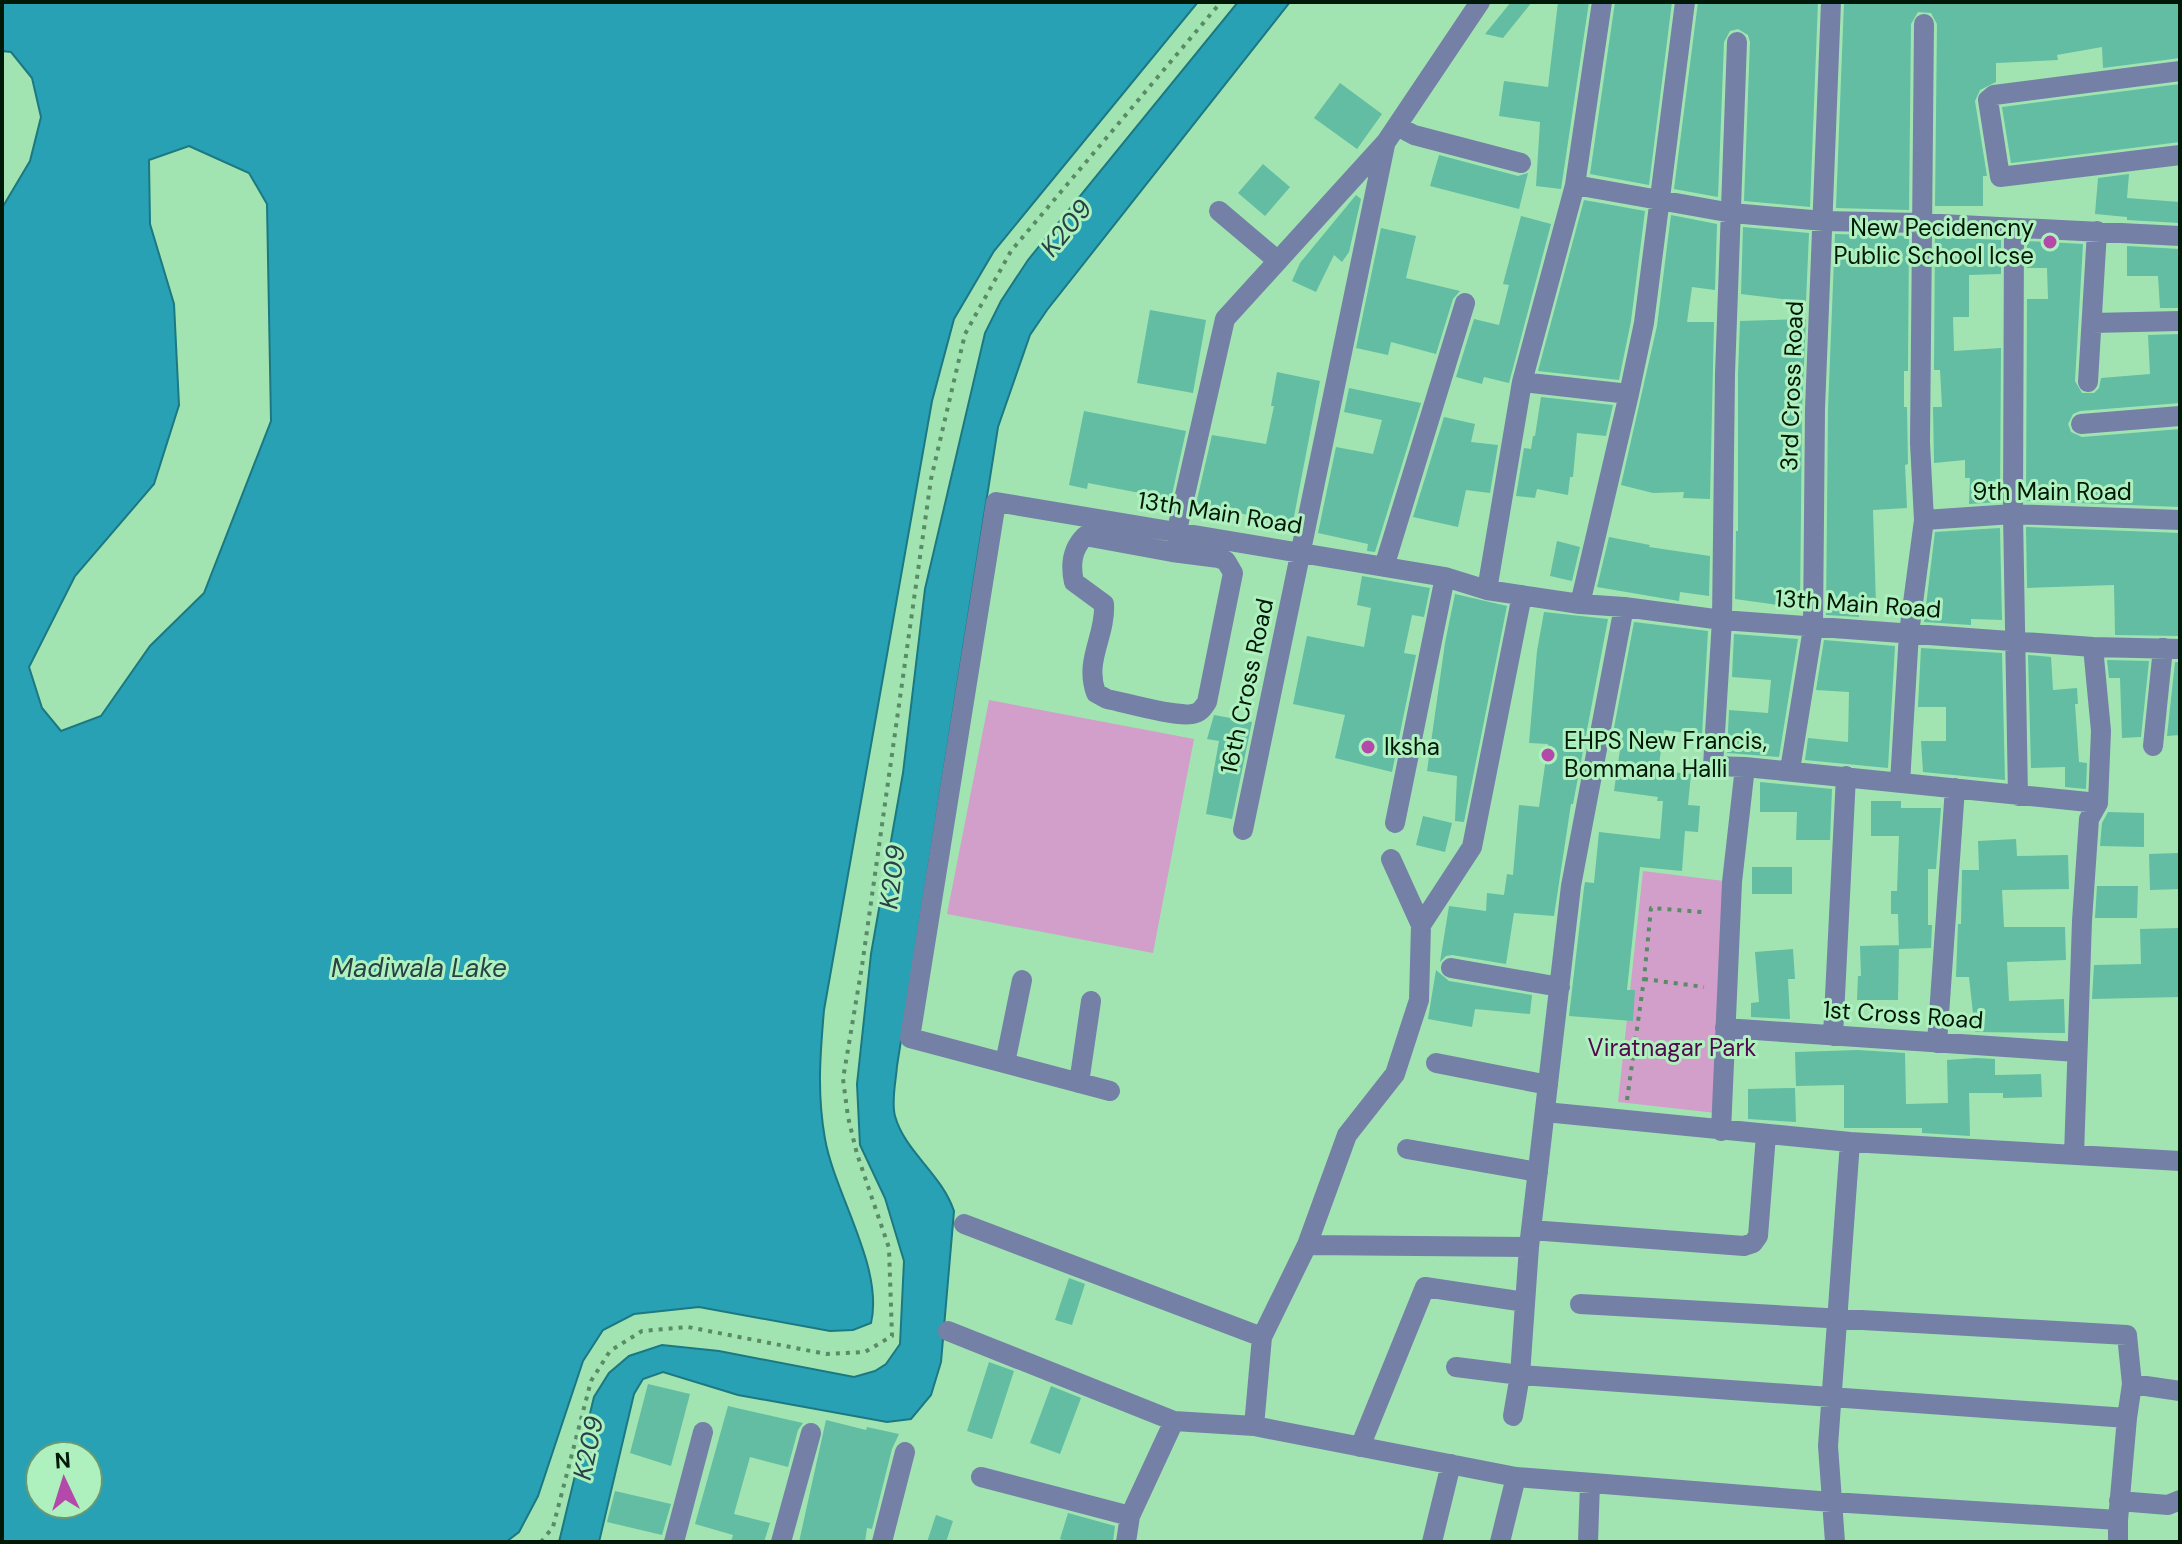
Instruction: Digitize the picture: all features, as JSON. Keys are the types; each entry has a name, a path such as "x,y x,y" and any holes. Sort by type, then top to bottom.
{"street":[{"path":"1174,542 1225,319 1391,134 1480,2"},
{"path":"1487,590 1522,382 1575,185 1602,2"},
{"path":"1580,604 1644,323 1685,2"},
{"name":"3rd Cross Road","path":"1790,770 1813,628 1815,409 1831,2"},
{"path":"1900,783 1909,633 1924,520 1920,443 1924,24"},
{"path":"1737,42 1725,374 1722,620 1713,766 1790,770 2098,803"},
{"path":"2180,71 1994,95 1988,100 2000,177 2180,155"},
{"path":"1391,134 1414,135 1521,163"},
{"name":"16th Cross Road","path":"1243,830 1391,134"},
{"path":"1575,185 1732,213 1824,221 2180,236"},
{"path":"1219,211 1278,261"},
{"path":"2014,228 2013,514 2018,796"},
{"path":"2088,382 2097,231"},
{"path":"1384,567 1465,303"},
{"path":"2092,323 2180,321"},
{"path":"1522,382 1629,394"},
{"path":"2081,424 2180,416"},
{"name":"13th Main Road","path":"1110,1091 910,1038 996,502 1174,542 1301,553 1445,577 1487,590 1580,604 1813,628 2093,647 2172,648"},
{"name":"9th Main Road","path":"1924,520 2013,514 2180,520"},
{"path":"1085,536 1174,542 1226,561 1233,573 1207,702 1203,709 1194,714 1107,699 1096,693 1092,669 1105,614 1104,604 1074,582 1071,569 1077,544 1085,536"},
{"path":"1395,823 1445,577"},
{"path":"1421,925 1472,847 1522,595"},
{"path":"1513,1416 1520,1375 1530,1239 1571,886 1624,607"},
{"path":"2074,1155 2089,819 2090,812 2098,803 2101,731 2093,647"},
{"path":"2153,746 2172,648"},
{"path":"1721,1131 1732,882 1745,767"},
{"path":"1833,1036 1846,776"},
{"path":"1937,1043 1955,788"},
{"path":"1254,1426 1262,1337 1307,1245 1347,1135 1395,1074 1419,1000 1421,925 1391,859"},
{"path":"1451,968 1560,987"},
{"path":"1005,1063 1022,980"},
{"path":"1079,1083 1091,1001"},
{"name":"1st Cross Road","path":"1725,1028 2077,1052"},
{"path":"1436,1063 1548,1085"},
{"path":"1545,1112 1850,1142 2180,1161"},
{"path":"1307,1245 1530,1239 1744,1246 1753,1243 1758,1236 1766,1135"},
{"path":"1835,1542 1828,1446 1850,1142"},
{"path":"1407,1149 1538,1172"},
{"path":"964,1224 1262,1337"},
{"path":"1360,1447 1425,1287 1525,1302"},
{"path":"1580,1304 2127,1335 2132,1384 2118,1510 2118,1542"},
{"path":"948,1331 1174,1421 1254,1426 1516,1477 1832,1502 2118,1510 2168,1505 2180,1500"},
{"path":"1456,1367 1520,1375 2127,1418"},
{"path":"2132,1384 2180,1391"},
{"path":"1126,1542 1130,1516 1174,1421"},
{"path":"674,1542 703,1432"},
{"path":"781,1542 811,1433"},
{"path":"882,1542 905,1452"},
{"path":"1432,1542 1451,1464"},
{"path":"981,1477 1130,1516"},
{"path":"1500,1542 1516,1477"},
{"path":"1588,1542 1590,1483"}],"path":[{"path":"541,1542 553,1527 591,1381 610,1351 642,1331 688,1327 826,1354 865,1352 892,1336 889,1248 857,1154 843,1079 862,966 931,479 965,334 1011,251 1221,2"},
{"path":"1624,1122 1651,908 1702,912"},
{"path":"1644,979 1704,987"}],"green space":[{"path":"989,700 1194,739 1153,953 947,914"},
{"name":"Viratnagar Park","path":"1643,871 1732,882 1716,1113 1618,1102"}],"water":[{"name":"Madiwala Lake","path":"2,2 1198,2 994,251 954,319 932,401 824,1010 821,1043 820,1091 825,1139 871,1279 871,1323 853,1330 830,1331 699,1307 634,1314 603,1330 583,1361 538,1496 519,1532 506,1542 2,1542 2,208 30,161 41,117 32,78 11,52 2,51","holes":["189,146 249,173 267,204 271,421 204,593 150,646 101,716 61,731 42,708 29,667 75,576 154,484 179,405 174,304 150,224 149,160"]},
{"name":"K209","path":"1238,2 1290,2 1047,310 1030,335 998,427 894,1098 895,1116 900,1129 941,1185 954,1211 941,1362 931,1395 911,1419 887,1422 738,1395 663,1372 643,1379 634,1394 599,1542 559,1542 594,1397 609,1373 629,1356 662,1345 719,1351 854,1377 886,1364 900,1344 904,1261 885,1198 860,1145 857,1084 871,954 903,773 925,589 985,333 1001,301 1028,260"}],"building":[{"path":"1511,2 1532,2 1503,38 1485,34"},
{"path":"1558,2 1589,2 1561,189 1536,186 1540,122 1499,116 1504,81 1548,87"},
{"path":"1615,2 1672,2 1649,185 1590,174"},
{"path":"1698,2 1818,2 1810,207 1744,201 1750,42 1748,35 1738,29 1730,31 1724,42 1718,197 1674,189"},
{"path":"1844,2 2180,2 2180,58 2103,68 2102,47 2057,55 2058,60 1996,63 1996,82 1980,90 1975,101 1987,176 1983,176 1983,206 1935,206 1937,24 1931,13 1918,12 1911,24 1909,210 1836,208"},
{"path":"1340,83 1382,114 1357,149 1314,118"},
{"path":"2180,84 2180,142 2011,163 2002,107"},
{"path":"1439,155 1518,176 1528,173 1519,209 1430,186"},
{"path":"1263,164 1290,187 1265,216 1238,193"},
{"path":"2129,174 2127,198 2180,202 2180,223 2127,220 2127,217 2095,214 2098,178"},
{"path":"1356,195 1361,199 1349,252 1342,262 1334,255 1316,292 1292,281 1300,263"},
{"path":"1584,200 1645,211 1631,321 1619,380 1538,371"},
{"path":"1671,215 1717,224 1715,290 1692,287 1687,322 1714,322 1710,499 1683,498 1684,492 1653,493 1621,485 1657,326"},
{"path":"1521,216 1551,224 1509,383 1484,377 1482,384 1456,377 1474,319 1499,325 1509,285 1503,284"},
{"path":"1743,227 1809,233 1806,302 1741,294"},
{"path":"1381,228 1416,236 1406,278 1460,291 1453,299 1436,354 1391,342 1388,355 1356,348"},
{"path":"1835,234 1909,236 1908,371 1904,371 1907,508 1873,510 1876,605 1859,606 1859,617 1826,615 1828,409"},
{"path":"1935,237 2001,240 2001,274 1969,275 1969,317 1953,317 1954,351 2001,348 2000,502 1969,504 1970,478 1965,478 1965,460 1934,463 1933,407 1942,407 1940,370 1934,370"},
{"path":"2027,241 2083,244 2075,381 2082,393 2094,393 2099,388 2101,378 2150,374 2148,335 2180,334 2180,403 2080,411 2073,414 2068,424 2071,432 2082,437 2180,429 2180,507 2026,501 2027,299 2048,299 2047,268 2027,268"},
{"path":"2127,246 2180,249 2180,308 2160,308 2158,276 2127,276"},
{"path":"1150,310 1206,320 1193,393 1137,383"},
{"path":"1806,319 1800,608 1735,599 1738,374 1740,321"},
{"path":"1277,372 1320,381 1292,527 1196,504 1212,435 1266,444"},
{"path":"1349,388 1421,403 1375,552 1367,551 1368,544 1318,533 1336,447 1373,454 1382,420 1344,412"},
{"path":"1541,397 1613,405 1606,436 1577,433 1568,495 1537,489 1535,498 1516,496 1524,448 1531,449"},
{"path":"1084,411 1186,431 1171,499 1088,483 1087,489 1069,485"},
{"path":"1444,417 1475,424 1471,442 1498,445 1490,493 1466,490 1458,527 1413,517"},
{"path":"2026,527 2180,533 2180,636 2115,635 2114,585 2027,588"},
{"path":"2000,528 2002,620 1971,619 1971,625 1924,622 1935,532"},
{"path":"1609,537 1649,547 1710,556 1709,596 1680,592 1679,601 1597,587"},
{"path":"1557,541 1580,547 1572,581 1550,576"},
{"path":"1362,576 1430,588 1424,617 1412,615 1404,653 1416,655 1392,772 1335,758 1345,715 1293,704 1307,636 1364,647 1371,608 1357,605"},
{"path":"1455,594 1507,606 1464,822 1455,821 1457,776 1427,771"},
{"path":"1544,612 1608,619 1571,804 1554,916 1514,913 1506,964 1452,955 1440,962 1449,906 1486,911 1487,893 1504,895 1507,874 1513,875 1519,805 1539,807 1548,744 1529,743 1537,651"},
{"path":"1634,622 1708,631 1702,735 1664,730 1658,771 1691,774 1688,805 1700,806 1698,832 1685,831 1682,871 1640,867 1627,990 1635,990 1633,1021 1569,1016 1584,888 1585,882 1594,883 1599,832 1660,839 1663,801 1657,801 1658,797 1614,791 1620,750 1610,749"},
{"path":"1734,634 1798,639 1779,757 1727,753 1729,710 1768,713 1771,680 1732,677"},
{"path":"1824,640 1895,646 1888,768 1805,760 1808,738 1848,742 1849,692 1816,690"},
{"path":"1921,648 2002,653 2005,780 1923,772 1921,741 1946,741 1946,707 1918,707"},
{"path":"2028,655 2051,657 2053,690 2077,688 2078,704 2075,704 2079,762 2087,763 2086,789 2065,787 2065,767 2031,768"},
{"path":"2107,660 2149,661 2141,737 2122,738 2120,678 2109,678"},
{"path":"2175,662 2180,662 2180,735 2167,736"},
{"path":"1214,715 1252,722 1232,819 1206,814 1219,741 1207,739"},
{"path":"1760,782 1832,789 1830,840 1796,840 1797,812 1760,812"},
{"path":"1871,801 1901,801 1901,808 1941,808 1936,869 1928,869 1931,948 1899,949 1898,914 1891,914 1891,891 1897,891 1899,836 1871,836"},
{"path":"2108,812 2144,813 2144,847 2100,846 2102,823"},
{"path":"1423,816 1452,823 1445,852 1416,845"},
{"path":"2016,839 2017,856 2068,855 2069,889 2002,890 2004,927 2065,927 2066,960 2007,962 2009,1001 2064,999 2065,1033 1975,1032 1969,977 1956,977 1962,870 1979,870 1978,841"},
{"path":"2180,853 2180,889 2150,890 2149,854"},
{"path":"1752,867 1792,867 1792,894 1752,894"},
{"path":"2097,886 2138,886 2137,918 2095,918"},
{"path":"2180,928 2180,997 2092,999 2094,965 2141,964 2140,929"},
{"path":"1899,945 1898,1000 1857,1000 1858,976 1861,976 1860,946"},
{"path":"1793,949 1795,979 1788,979 1790,1019 1751,1017 1751,1003 1759,1002 1755,952"},
{"path":"1436,970 1449,981 1532,995 1530,1014 1475,1009 1472,1027 1428,1019"},
{"path":"1858,1050 1905,1053 1906,1104 1948,1103 1947,1060 1976,1058 1995,1059 1995,1075 2041,1074 2042,1097 2003,1098 2003,1093 1969,1093 1970,1136 1922,1133 1922,1128 1844,1128 1844,1085 1796,1086 1795,1052"},
{"path":"1795,1088 1796,1122 1748,1119 1748,1089"},
{"path":"1069,1278 1085,1284 1072,1325 1055,1320"},
{"path":"989,1362 1014,1371 992,1439 967,1431"},
{"path":"648,1384 690,1394 671,1466 630,1453"},
{"path":"1051,1386 1081,1398 1060,1454 1030,1443"},
{"path":"728,1406 803,1423 798,1430 788,1467 750,1457 734,1514 770,1523 764,1542 731,1542 733,1535 695,1524"},
{"path":"826,1420 899,1434 892,1449 872,1529 867,1528 865,1542 799,1542"},
{"path":"615,1491 671,1504 662,1535 607,1522"},
{"path":"1068,1513 1115,1526 1113,1542 1068,1542 1060,1539"},
{"path":"936,1515 953,1521 946,1542 927,1542"}],"place":[{"name":"New Pecidencny Public School Icse","path":"2050,242"},
{"name":"Iksha","path":"1368,747"},
{"name":"EHPS New Francis, Bommana Halli","path":"1548,755"}]}
